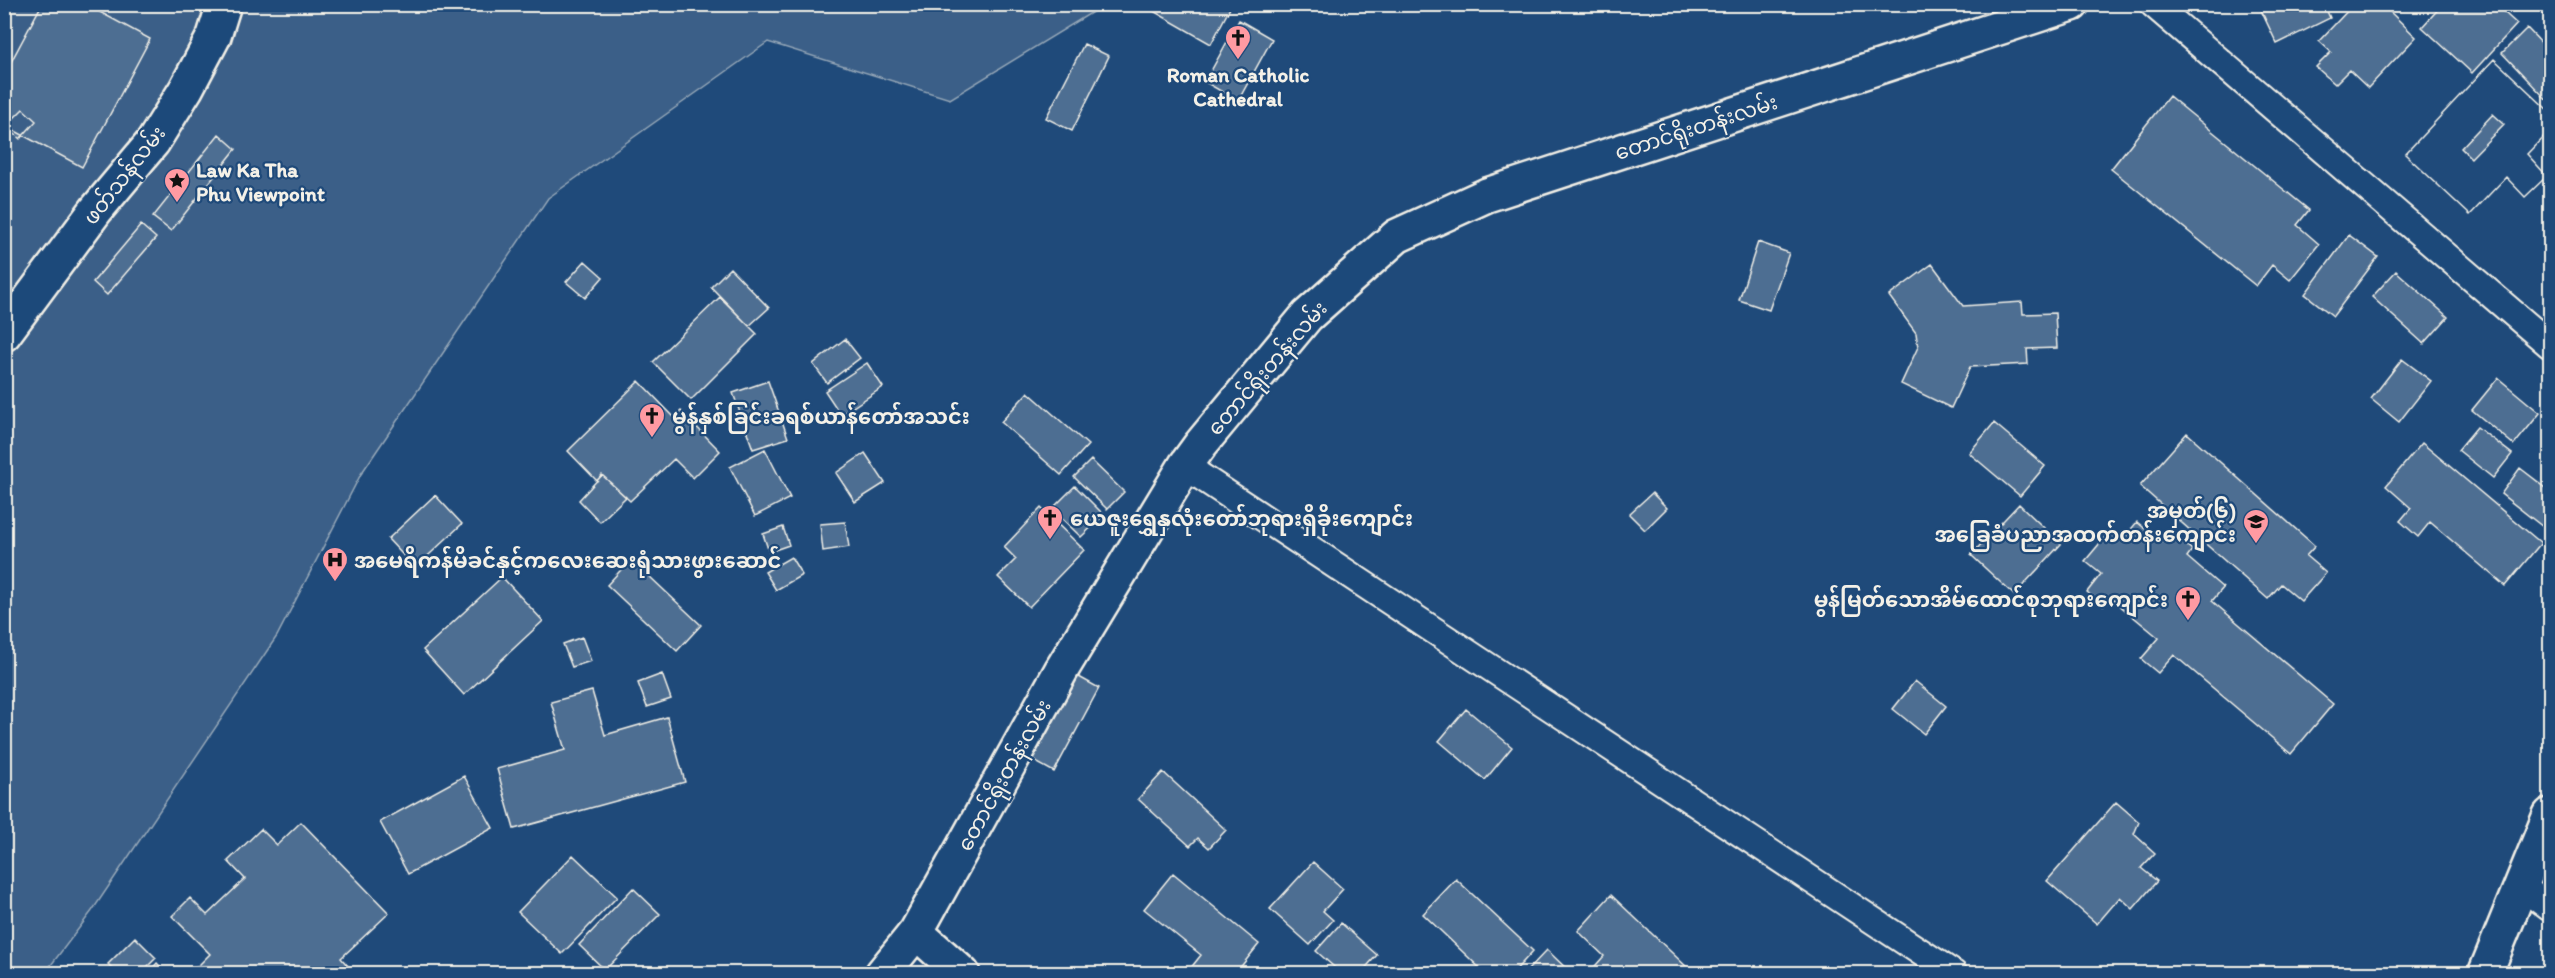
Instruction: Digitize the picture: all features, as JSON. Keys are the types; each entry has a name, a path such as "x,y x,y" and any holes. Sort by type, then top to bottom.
{"street":[{"name":"ဖတ်သန်လမ်း","path":"4,334 96,210 153,141 214,36 224,4"},
{"name":"တောင်ရိုးတန်းလမ်း","path":"882,974 916,932 1062,669 1185,466 1307,316 1397,236 1487,195 2072,4"},
{"path":"2153,4 2550,345"},
{"path":"1185,466 1954,974"},
{"path":"2485,974 2550,815"},
{"path":"2521,886 2550,908"},
{"path":"916,932 963,974"}],"shaded area":[{"path":"5,5 1104,5 950,99 768,42 548,198 361,474 277,636 92,911 45,973 5,974"}],"building":[{"path":"42,4 85,4 150,39 82,167 4,125 4,75"},
{"path":"1141,4 1232,4 1211,44"},
{"path":"2258,4 2324,4 2330,18 2277,44"},
{"path":"2354,4 2382,4 2416,37 2368,88 2349,70 2335,84 2316,67 2331,52 2319,41"},
{"path":"2443,4 2495,4 2517,24 2472,73 2422,27"},
{"path":"2533,4 2550,4 2550,20"},
{"name":"Roman Catholic Cathedral","path":"1239,20 1272,39 1238,101 1205,82"},
{"path":"2527,28 2550,52 2550,103 2502,53"},
{"path":"1084,44 1109,56 1072,131 1046,118"},
{"path":"2494,59 2550,112 2550,130 2527,154 2547,176 2525,197 2506,177 2470,215 2405,154","holes":["2493,114 2504,124 2471,158 2461,148"]},
{"path":"2494,59 2550,112 2550,130 2527,154 2547,176 2525,197 2506,177 2470,215 2405,154"},
{"path":"2169,96 2309,210 2297,225 2319,244 2290,280 2272,265 2256,286 2111,169"},
{"path":"23,109 36,121 20,139 6,126"},
{"path":"219,134 236,149 171,231 153,217"},
{"path":"141,225 156,238 107,295 93,282"},
{"path":"2349,235 2378,257 2333,316 2305,294"},
{"path":"1758,242 1789,253 1769,310 1739,300"},
{"path":"585,261 603,277 585,298 566,282"},
{"path":"1932,264 1963,306 2022,302 2023,314 2055,313 2057,348 2027,349 2028,364 1970,367 1951,408 1901,384 1918,347 1916,333 1889,296"},
{"path":"730,268 769,308 749,326 711,287"},
{"path":"2396,271 2448,317 2424,344 2372,297"},
{"path":"720,297 757,334 691,400 653,362"},
{"path":"845,339 860,358 827,383 813,364"},
{"path":"2402,359 2431,381 2399,422 2371,399"},
{"path":"867,363 883,387 841,415 825,391"},
{"path":"2498,378 2540,413 2514,445 2472,410"},
{"path":"639,381 674,417 681,411 720,451 693,478 674,459 630,501 602,475 597,481 568,451"},
{"path":"768,381 788,438 753,449 733,393"},
{"path":"1028,392 1088,445 1061,475 1001,422"},
{"path":"1994,423 2045,466 2020,496 1969,453"},
{"path":"2477,427 2512,454 2493,478 2458,450"},
{"path":"2187,433 2315,546 2306,556 2326,573 2301,601 2281,584 2268,599 2140,486"},
{"path":"2422,443 2541,543 2505,586 2430,522 2418,537 2400,521 2411,508 2386,486"},
{"path":"765,449 790,498 755,516 730,467"},
{"path":"865,453 885,483 855,502 836,473"},
{"path":"1091,460 1124,492 1107,509 1074,477"},
{"path":"2520,468 2550,491 2550,518 2543,527 2501,494"},
{"path":"602,475 626,497 600,522 579,500"},
{"path":"1075,486 1104,515 1081,537 1052,509"},
{"path":"1652,493 1667,508 1645,530 1629,514"},
{"path":"435,495 462,524 415,568 388,539"},
{"path":"2019,504 2061,544 2014,595 1971,555"},
{"path":"1041,508 1084,550 1029,607 998,577 1016,559 1004,547"},
{"path":"845,522 849,547 823,551 820,524"},
{"name":"မွန်မြတ်သောအိမ်ထောင်စုဘုရားကျောင်း","path":"2137,522 2161,542 2170,532 2192,550 2187,557 2223,588 2212,601 2333,704 2291,754 2174,655 2158,673 2141,659 2159,638 2113,600 2103,605 2087,592 2101,574 2085,561 2111,530 2123,539"},
{"path":"783,527 789,545 769,552 763,534"},
{"path":"791,557 802,575 776,590 765,572"},
{"path":"631,559 701,625 677,651 607,585"},
{"path":"502,577 543,621 464,695 423,650"},
{"path":"582,637 591,661 572,667 563,644"},
{"path":"1070,672 1099,688 1054,772 1025,756"},
{"path":"662,674 671,699 647,707 638,683"},
{"path":"1915,681 1946,706 1924,734 1893,709"},
{"path":"592,691 605,735 667,717 685,782 514,829 497,769 565,750 551,702"},
{"path":"1466,709 1512,747 1485,780 1439,741"},
{"path":"1163,772 1226,830 1209,848 1198,838 1190,846 1138,799"},
{"path":"464,776 493,828 408,874 380,822"},
{"path":"2116,802 2139,822 2134,834 2155,853 2141,868 2157,881 2133,909 2120,897 2097,924 2047,881"},
{"path":"301,822 389,913 341,958 355,974 190,974 210,954 172,916 190,898 207,915 245,879 228,861 261,829 277,845"},
{"path":"573,855 617,897 562,954 518,912"},
{"path":"1313,862 1343,889 1323,911 1333,920 1310,945 1270,909"},
{"path":"1173,873 1259,944 1235,974 1186,974 1201,955 1144,909"},
{"path":"1456,879 1533,951 1512,974 1486,974 1423,914"},
{"path":"633,888 660,914 605,970 579,945"},
{"path":"1611,895 1690,970 1686,974 1588,974 1604,956 1578,931"},
{"path":"1341,923 1377,955 1360,974 1342,974 1316,951"},
{"path":"135,937 156,958 140,974 118,974 108,964"},
{"path":"1547,950 1572,974 1524,974"},
{"path":"2550,960 2550,974 2541,974"},
{"path":"157,963 167,974 147,974"}],"place":[{"name":"Roman Catholic Cathedral","path":"1238,61"},
{"name":"Law Ka Tha Phu Viewpoint","path":"177,204"},
{"name":"မွန်နှစ်ခြင်းခရစ်ယာန်တော်အသင်း","path":"652,439"},
{"name":"ယေဇူးရွှေနှလုံးတော်ဘုရားရှိခိုးကျောင်း","path":"1050,541"},
{"name":"အမှတ်(၆) အခြေခံပညာအထက်တန်းကျောင်း","path":"2256,545"},
{"name":"အမေရိကန်မိခင်နှင့်ကလေးဆေးရုံသားဖွားဆောင်","path":"335,583"},
{"name":"မွန်မြတ်သောအိမ်ထောင်စုဘုရားကျောင်း","path":"2188,622"}]}
